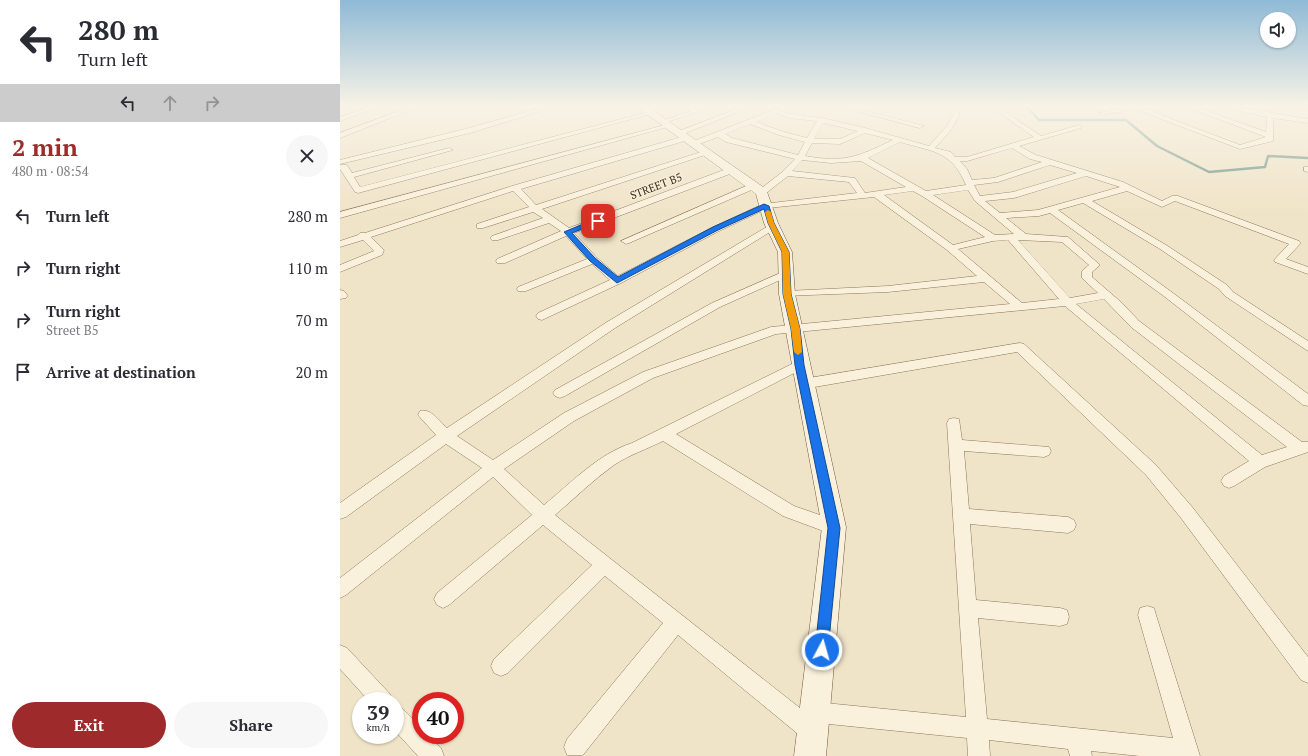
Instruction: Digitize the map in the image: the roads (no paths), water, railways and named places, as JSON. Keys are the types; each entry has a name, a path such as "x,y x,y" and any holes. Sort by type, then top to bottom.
{"street":[{"path":"340,162 421,142"},
{"path":"358,190 604,142"},
{"path":"340,215 363,207 376,206 622,142"},
{"path":"340,244 363,235 515,188 637,142"},
{"path":"480,226 534,208 650,142"},
{"path":"692,142 732,170 761,195 785,252 787,294 795,329 800,365 834,528 810,756"},
{"path":"738,142 799,157 848,162 862,158 894,142"},
{"path":"542,316 617,281 716,228 761,195 787,173 808,142"},
{"path":"907,142 948,154 963,169 978,199 1023,237"},
{"path":"930,149 937,142"},
{"path":"952,159 968,159 1028,142"},
{"path":"1228,142 1240,147 1262,142"},
{"path":"1015,147 1033,157 1087,173 1127,188 1162,204 1174,198 1296,243 1280,260 1308,271"},
{"path":"350,176 449,150"},
{"path":"862,158 925,194 993,238"},
{"path":"925,194 995,180 1050,162"},
{"path":"340,167 344,167 350,176 358,190 363,207"},
{"name":"STREET B5","path":"501,261 568,232 732,170"},
{"path":"787,173 852,180 862,195"},
{"path":"978,199 1014,195 1087,173"},
{"path":"515,188 534,208 568,232 593,260 617,281"},
{"path":"626,241 761,195 862,195 914,188"},
{"path":"997,216 1039,213 1127,188"},
{"path":"876,194 951,248 1020,306"},
{"path":"1084,200 1163,247 1223,287 1229,294 1308,346"},
{"path":"1052,210 1169,295 1308,402"},
{"path":"495,238 550,219"},
{"path":"340,512 446,436 611,325 774,227"},
{"path":"340,269 378,253 379,250 363,235"},
{"path":"1010,237 1067,302 1260,462"},
{"path":"951,248 993,238 1023,237 1065,239 1095,265 1087,271 1086,278 1107,295 1135,324 1304,448"},
{"path":"522,289 593,260"},
{"path":"560,393 716,305 785,274"},
{"path":"787,294 888,290 987,278"},
{"path":"340,589 493,468 568,416 648,375 775,330 1067,302 1107,295"},
{"path":"804,384 1020,347 1151,470 1187,513 1308,673"},
{"path":"443,599 608,461 623,452 636,448 800,365"},
{"path":"425,415 446,436 493,468 543,515 676,622 814,722 977,728 1079,747 1188,753 1147,615"},
{"path":"954,423 979,756"},
{"path":"664,434 789,511 834,528"},
{"path":"956,445 1044,451"},
{"path":"1229,481 1260,462 1304,448"},
{"path":"961,516 1068,525"},
{"path":"501,666 605,564"},
{"path":"968,608 1060,617"},
{"path":"575,747 676,622"},
{"path":"340,654 375,692"},
{"path":"404,724 433,756"}],"waterway":[{"path":"1153,142 1157,146 1209,172 1265,167 1268,156 1308,158"}]}
